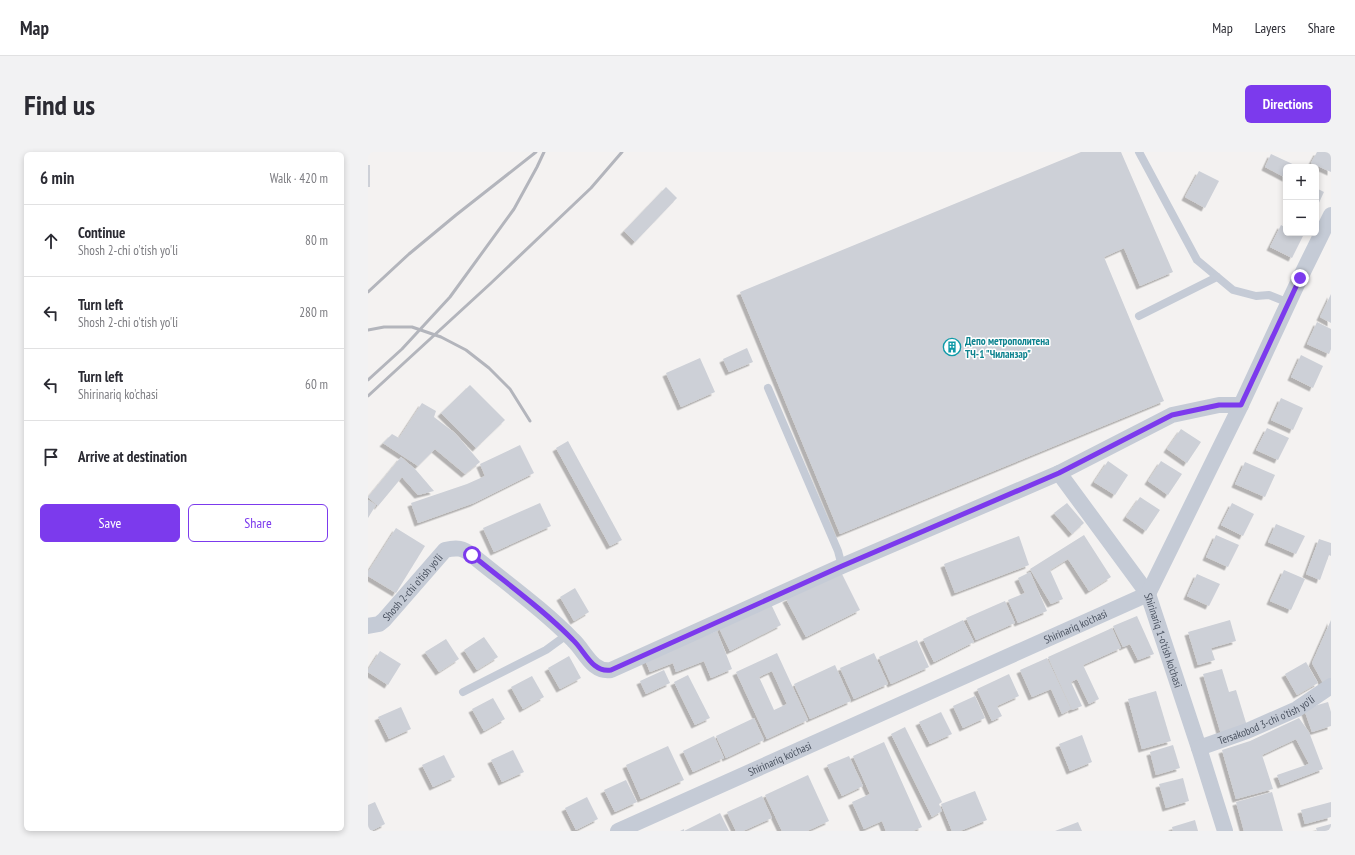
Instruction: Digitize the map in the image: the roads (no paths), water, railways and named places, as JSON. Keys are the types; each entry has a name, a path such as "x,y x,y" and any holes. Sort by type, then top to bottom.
{"street":[{"path":"1148,594 1241,405 1331,215"},
{"name":"Shosh 2-chi o'tish yo'li","path":"368,626 378,624 384,620 446,550 459,548 466,550 558,624 595,667 607,671 611,670 842,566 1059,473 1172,415 1219,405 1241,405"},
{"name":"Shirinariq 1-o'tish ko'chasi","path":"1059,473 1148,594 1225,831"},
{"name":"Shirinariq ko'chasi","path":"618,831 1148,594"},
{"name":"Tersakobod 3-chi o'tish yo'li","path":"1199,748 1247,731 1297,709 1331,686"}],"lane":[{"path":"1139,152 1197,260 1233,290 1256,296 1269,295 1289,303"},
{"path":"1139,316 1217,277"},
{"path":"768,388 838,551 842,566"},
{"path":"463,692 546,650 568,634"}],"railway":[{"path":"368,292 409,254 536,152"},
{"path":"368,380 402,349 450,297 514,209 544,152"},
{"path":"368,396 490,284 591,188 622,152"},
{"path":"368,330 384,327 412,327 441,337 466,350 489,368 510,389 530,421"}],"place":[{"name":"Депо метрополитена ТЧ-1 \"Чиланзар\"","path":"952,347"}]}
